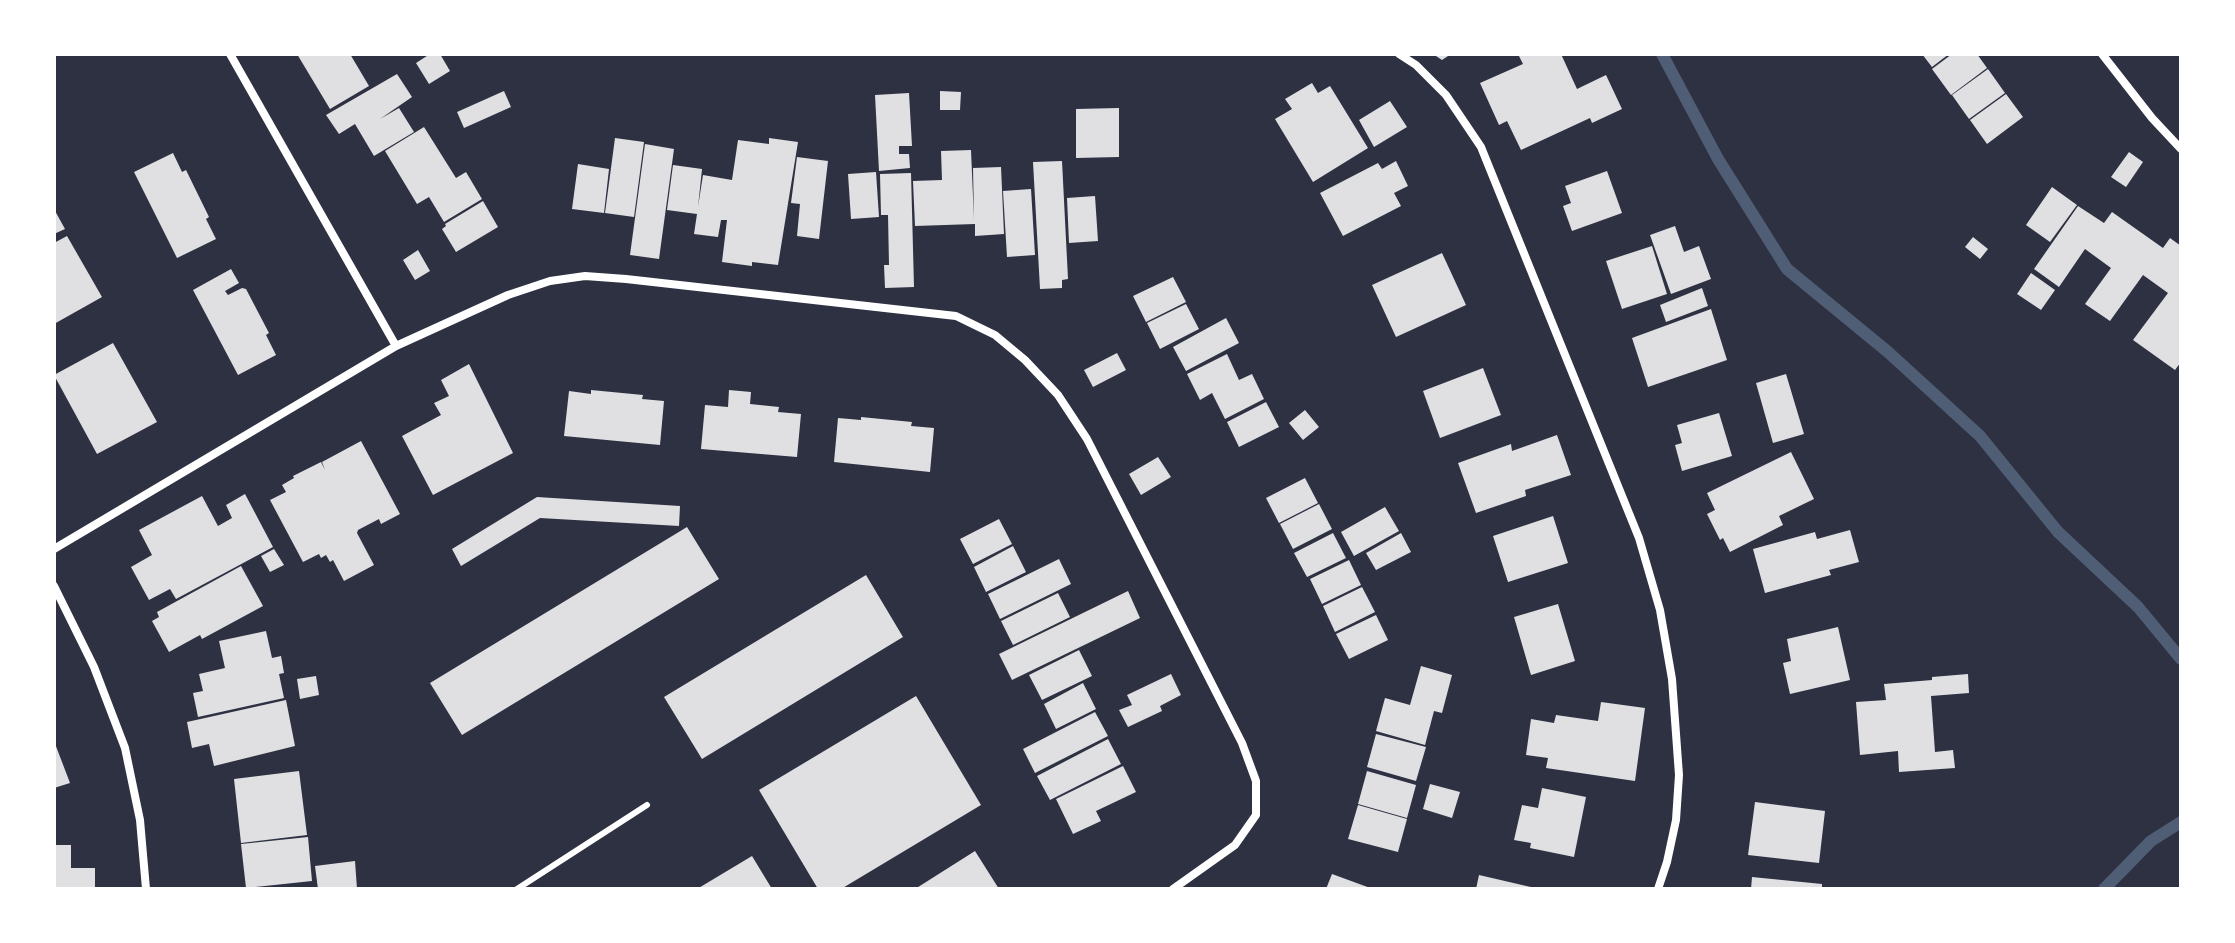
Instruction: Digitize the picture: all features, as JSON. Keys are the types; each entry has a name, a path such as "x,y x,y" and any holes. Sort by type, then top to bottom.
{"street":[{"path":"230,54 396,346"},
{"path":"1399,54 1416,65 1446,95 1481,147 1639,538 1660,610 1672,679 1679,775 1676,820 1658,889"},
{"path":"2102,54 2152,118 2181,149"},
{"path":"54,549 396,346 508,295 550,281 585,276 956,316 995,335 1025,360 1058,395 1087,439 1242,743 1256,781 1256,815 1235,845 1173,889"},
{"path":"54,586 94,667 125,748 140,820 146,889"}],"lane":[{"path":"517,889 647,805"}],"building":[{"path":"297,54 350,54 369,86 330,109"},
{"path":"430,54 440,54 450,71 429,84 416,63"},
{"path":"1433,54 1451,54 1442,60"},
{"path":"1518,54 1561,54 1577,89 1606,75 1622,109 1592,123 1590,118 1521,150 1507,121 1499,125 1480,83 1523,64"},
{"path":"1922,54 1949,54 1932,67"},
{"path":"1952,54 1977,54 1987,68 1951,95 1932,69"},
{"path":"1988,69 2005,93 1969,119 1952,95"},
{"path":"397,74 412,97 380,119 399,108 414,132 374,156 355,124 339,134 326,115"},
{"path":"1312,83 1318,93 1330,86 1368,148 1313,182 1275,119 1292,109 1285,99"},
{"path":"504,91 511,107 464,128 457,112"},
{"path":"940,91 961,92 960,110 940,110"},
{"path":"909,93 912,146 899,146 899,154 909,154 910,168 879,171 875,95"},
{"path":"2006,94 2023,117 1987,144 1970,120"},
{"path":"1390,101 1407,127 1374,147 1359,120"},
{"path":"1119,108 1119,157 1076,158 1076,109"},
{"path":"424,127 456,178 466,172 482,199 444,222 429,197 417,204 385,151"},
{"path":"615,138 644,142 634,217 605,213"},
{"path":"769,138 798,142 778,265 722,262 727,220 721,220 718,237 694,234 697,214 667,210 673,165 702,169 698,207 703,175 732,180 738,140 769,144"},
{"path":"645,144 674,149 659,259 630,255"},
{"path":"971,150 974,220 973,168 1001,167 1004,234 975,236 975,224 915,226 913,181 942,180 941,151"},
{"path":"2129,152 2143,162 2126,187 2111,177"},
{"path":"173,153 182,172 186,170 216,239 177,258 134,172"},
{"path":"797,157 828,161 819,239 797,236 800,204 791,203"},
{"path":"1062,161 1068,279 1062,280 1062,288 1040,289 1033,162"},
{"path":"1396,161 1408,186 1394,193 1401,206 1343,236 1320,193 1378,163 1382,169"},
{"path":"578,164 609,169 604,213 572,209"},
{"path":"1607,171 1622,213 1572,231 1563,206 1571,203 1565,186"},
{"path":"876,172 879,217 851,219 848,174"},
{"path":"911,173 914,287 885,288 884,265 889,265 888,215 881,215 880,174"},
{"path":"2052,187 2077,205 2050,242 2026,225"},
{"path":"1031,189 1035,255 1007,257 1003,191"},
{"path":"1095,196 1098,241 1069,243 1067,198"},
{"path":"483,201 498,227 456,252 442,229 445,224"},
{"path":"2078,206 2104,223 2112,212 2163,248 2170,238 2181,246 2181,362 2175,370 2133,340 2168,293 2143,275 2110,321 2085,304 2111,268 2085,249 2059,287 2034,269"},
{"path":"54,209 65,229 54,234"},
{"path":"1675,226 1684,252 1699,246 1711,279 1671,294 1650,235"},
{"path":"67,236 102,297 54,324 54,243"},
{"path":"1973,237 1988,249 1980,259 1965,247"},
{"path":"1652,246 1667,294 1622,309 1606,261"},
{"path":"418,250 430,271 415,280 403,260"},
{"path":"1442,253 1466,305 1396,337 1372,285"},
{"path":"231,269 239,283 225,291 228,295 246,289 269,333 266,335 276,355 238,375 193,290"},
{"path":"2031,273 2055,290 2041,310 2017,294"},
{"path":"1173,277 1186,302 1146,322 1133,296"},
{"path":"1702,288 1708,306 1666,322 1660,305"},
{"path":"1186,304 1199,329 1160,349 1147,323"},
{"path":"1711,309 1727,360 1648,387 1632,338"},
{"path":"1226,318 1239,343 1186,371 1173,347"},
{"path":"113,343 157,422 97,454 54,375"},
{"path":"1117,353 1126,370 1093,387 1084,370"},
{"path":"1227,354 1239,380 1252,374 1264,399 1225,419 1212,393 1200,400 1187,374"},
{"path":"469,364 513,453 433,495 402,436 441,415 434,403 449,396 441,380"},
{"path":"1483,368 1501,415 1440,438 1423,391"},
{"path":"1786,374 1804,434 1773,443 1756,383"},
{"path":"591,390 643,395 642,399 664,401 660,445 564,436 569,391 591,394"},
{"path":"729,390 751,392 750,404 779,407 778,412 801,414 797,457 701,449 705,405 728,407"},
{"path":"1266,402 1279,427 1239,447 1227,422"},
{"path":"1305,410 1319,427 1303,440 1289,423"},
{"path":"1719,413 1732,456 1682,471 1675,445 1682,443 1677,425"},
{"path":"861,417 912,422 911,426 934,428 930,472 834,462 838,418 861,420"},
{"path":"1557,435 1571,475 1525,490 1526,496 1476,513 1458,463 1511,444 1512,451"},
{"path":"361,441 400,514 381,524 379,519 358,530 374,565 344,581 333,560 330,562 326,555 321,558 319,554 303,562 270,500 286,492 282,485 293,476 321,462 325,470 322,462"},
{"path":"1791,452 1814,499 1779,516 1783,525 1730,552 1707,514 1715,510 1707,493"},
{"path":"1158,457 1171,477 1141,495 1129,474"},
{"path":"1305,478 1318,503 1279,523 1266,498"},
{"path":"245,494 273,547 176,599 170,589 149,600 131,567 152,555 139,530 202,496 218,526 232,518 226,505"},
{"path":"537,497 680,506 679,526 540,518 461,566 452,549"},
{"path":"1319,504 1332,529 1293,549 1280,524"},
{"path":"1385,507 1399,531 1354,556 1341,532"},
{"path":"1553,516 1568,563 1508,582 1493,536"},
{"path":"999,519 1012,544 973,564 960,539"},
{"path":"687,527 719,579 462,735 430,683"},
{"path":"1850,530 1859,562 1829,570 1831,575 1765,593 1753,549 1815,532 1817,539"},
{"path":"1333,533 1346,558 1307,577 1294,553"},
{"path":"1401,533 1411,552 1376,570 1366,553"},
{"path":"1013,546 1026,572 986,592 974,567"},
{"path":"274,549 284,565 270,572 261,556"},
{"path":"1059,559 1071,584 1000,619 988,594"},
{"path":"1349,560 1361,585 1322,604 1310,579"},
{"path":"241,566 263,606 202,639 200,635 169,652 152,621 159,617 157,612"},
{"path":"866,575 903,637 702,759 664,697"},
{"path":"1362,587 1375,612 1335,632 1323,606"},
{"path":"1128,591 1140,618 1012,680 999,654"},
{"path":"1058,593 1070,617 1013,645 1001,621"},
{"path":"1558,604 1575,661 1531,675 1514,617"},
{"path":"1376,615 1388,640 1349,659 1336,634"},
{"path":"1838,627 1850,680 1790,694 1783,663 1791,661 1787,639"},
{"path":"266,631 272,658 281,656 284,673 279,674 284,698 198,717 193,693 203,691 199,674 225,668 219,641"},
{"path":"1079,650 1092,676 1042,700 1029,675"},
{"path":"1421,666 1452,675 1442,713 1434,711 1425,745 1376,731 1385,698 1410,705"},
{"path":"1171,674 1181,695 1160,706 1162,711 1128,727 1119,710 1132,705 1127,695"},
{"path":"1968,674 1969,693 1931,696 1935,752 1953,750 1955,768 1899,772 1898,751 1860,755 1856,702 1886,700 1884,684"},
{"path":"316,676 319,695 300,699 297,679"},
{"path":"1083,683 1096,709 1056,729 1044,704"},
{"path":"916,696 981,805 841,889 818,889 759,790"},
{"path":"286,700 295,746 214,766 209,744 192,748 187,722"},
{"path":"1601,702 1645,708 1635,781 1546,768 1548,758 1526,755 1531,719 1554,723 1556,715 1598,721"},
{"path":"1095,712 1108,736 1035,773 1023,749"},
{"path":"1376,734 1426,747 1416,781 1367,767"},
{"path":"1108,739 1121,764 1050,800 1037,776"},
{"path":"54,741 70,783 54,788"},
{"path":"1123,766 1136,792 1096,811 1101,821 1073,834 1056,799"},
{"path":"299,771 307,835 241,843 234,779"},
{"path":"1367,771 1416,785 1407,818 1358,804"},
{"path":"1430,784 1460,792 1452,818 1423,809"},
{"path":"1542,788 1586,797 1574,857 1530,848 1531,843 1514,840 1522,805 1538,808"},
{"path":"1755,802 1825,811 1819,863 1748,855"},
{"path":"1358,805 1407,819 1398,852 1348,839"},
{"path":"308,837 312,881 246,888 241,844"},
{"path":"54,845 71,845 71,868 95,868 95,889 54,889"},
{"path":"975,851 999,889 915,889"},
{"path":"752,856 772,889 697,889"},
{"path":"355,861 357,889 318,889 315,866"},
{"path":"1332,874 1373,889 1326,889"},
{"path":"1479,875 1535,888 1476,889"},
{"path":"1752,877 1822,884 1822,889 1751,889"}],"waterway":[{"path":"1662,54 1718,159 1787,269 1888,352 1980,436 2058,532 2138,607 2181,659"},
{"path":"2104,889 2151,841 2181,822"}]}
